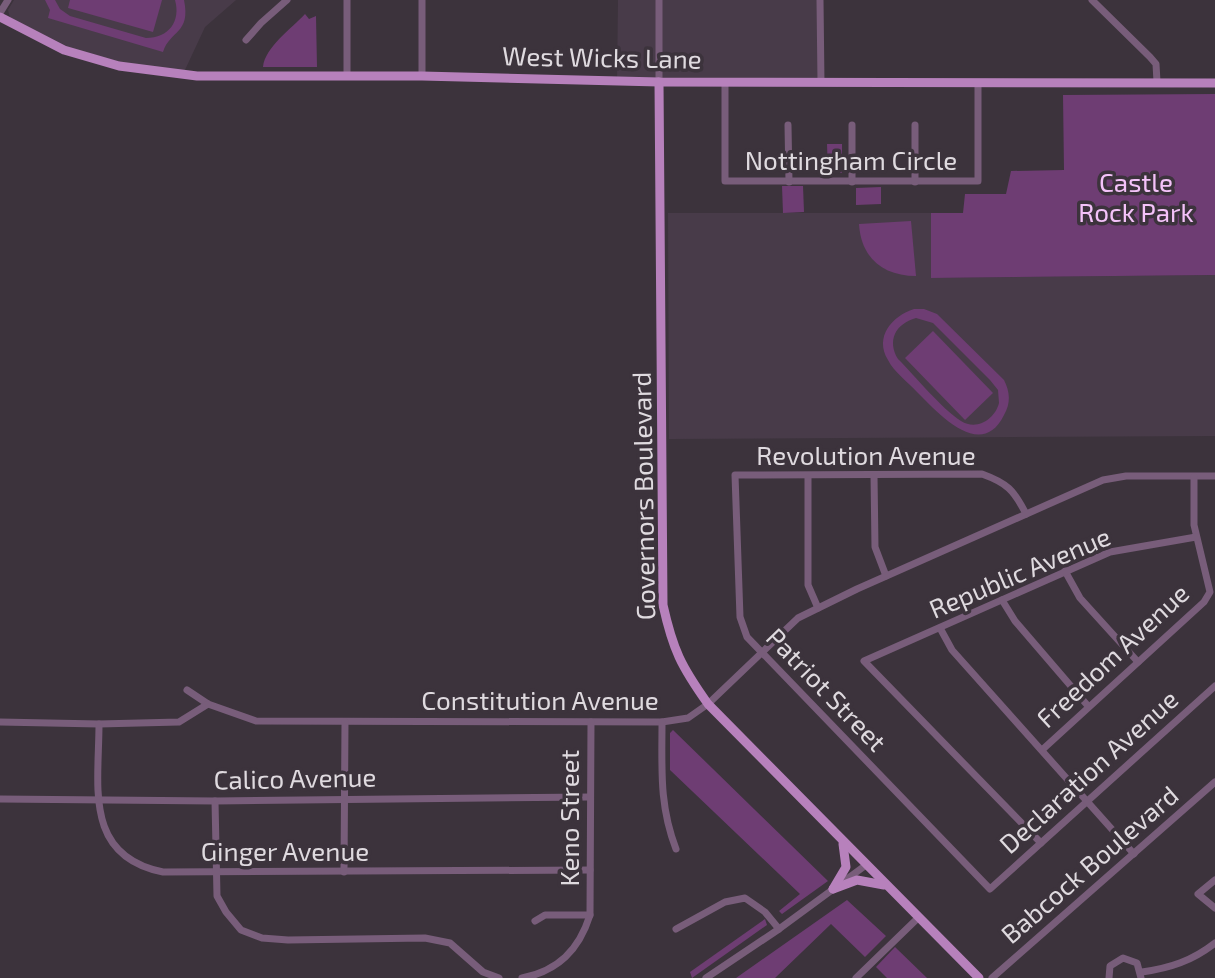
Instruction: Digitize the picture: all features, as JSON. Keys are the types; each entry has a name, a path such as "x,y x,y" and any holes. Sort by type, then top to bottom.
{"main road":[{"name":"West Wicks Lane","path":"0,15 64,50 119,66 197,76 422,76 659,82 1215,83"},
{"name":"Governors Boulevard","path":"659,82 663,605 672,646 708,704 979,978"},
{"path":"833,889 846,867 842,840"},
{"path":"833,889 857,880 887,886"}],"street":[{"path":"0,15 8,0"},
{"path":"246,40 287,0"},
{"path":"347,0 347,76"},
{"path":"422,0 422,76"},
{"path":"659,0 659,82"},
{"path":"820,0 821,82"},
{"path":"1092,0 1156,64 1157,82"},
{"name":"Nottingham Circle","path":"725,82 725,181 789,182 978,181 978,83"},
{"path":"788,125 789,182"},
{"path":"852,125 852,182"},
{"path":"915,125 915,182"},
{"name":"Revolution Avenue","path":"735,475 982,474 1002,481 1016,495 1026,514"},
{"name":"Patriot Street","path":"735,475 740,617 747,637 990,889"},
{"path":"874,475 875,547 886,576"},
{"path":"808,476 808,585 818,608"},
{"name":"Constitution Avenue","path":"187,690 208,704 256,721 662,722 688,718 708,704 798,618 886,576 1103,480 1126,476 1215,476"},
{"path":"1194,477 1196,537"},
{"name":"Republic Avenue","path":"1041,843 864,661 1110,552 1196,537"},
{"name":"Freedom Avenue","path":"1042,750 1204,602 1210,592 1196,537"},
{"path":"1065,571 1080,598 1138,662"},
{"path":"1002,600 1015,621 1088,706"},
{"path":"940,628 952,650 1134,854"},
{"name":"Declaration Avenue","path":"990,889 1215,686"},
{"path":"0,722 179,722 208,704"},
{"path":"344,872 345,722"},
{"name":"Keno Street","path":"590,915 591,722"},
{"path":"662,722 662,799 666,823 676,849"},
{"name":"Ginger Avenue","path":"99,724 97,799 103,829 131,860 145,869 163,872 590,870"},
{"name":"Babcock Boulevard","path":"992,978 1215,782"},
{"name":"Calico Avenue","path":"0,799 215,801 590,797"},
{"path":"215,801 214,872 217,896 241,930 262,938 288,940 425,938 450,943 483,972 499,978"},
{"path":"706,978 866,865"},
{"path":"1215,880 1198,894 1215,908"},
{"path":"676,929 725,902 745,898 765,912 779,929"},
{"path":"522,978 547,971 568,954 583,938 590,915 545,915 535,921"},
{"path":"856,978 919,917"},
{"path":"1109,978 1110,966 1123,958 1137,963 1141,975 1175,966 1198,956 1215,943"}],"shaded area":[{"path":"14,0 236,0 205,27 184,72 130,65 73,49 10,18 8,10"},
{"path":"618,0 820,0 821,82 617,82"},
{"path":"668,213 931,213 932,278 1215,275 1215,436 669,439"}],"green space":[{"path":"45,0 55,0 60,9 70,16 146,38 161,35 171,27 176,15 175,0 184,0 185,19 163,52 48,18 50,10"},
{"path":"70,0 162,0 153,32 68,8"},
{"path":"305,14 309,19 316,16 317,67 263,67 274,45"},
{"name":"Castle Rock Park","path":"1215,94 1215,275 931,278 931,213 963,213 965,194 1006,194 1011,171 1064,170 1063,95"},
{"path":"827,144 842,144 842,173 828,173"},
{"path":"782,186 803,186 804,212 783,213"},
{"path":"881,187 881,204 856,205 856,188"},
{"path":"911,221 916,276 893,273 876,263 864,246 859,224"},
{"path":"924,309 937,314 1004,380 1009,402 994,428 984,434 959,429 894,369 884,351 884,336 892,322 906,312","holes":["916,318 933,323 998,390 997,409 984,422 967,424 954,416 898,359 893,346 898,329"]},
{"path":"933,331 993,393 965,420 905,358"},
{"path":"673,730 828,881 782,914 779,911 800,894 670,770 670,733"},
{"path":"847,900 886,936 865,957 831,924 775,978 736,978"},
{"path":"765,919 767,925 692,978 690,972"},
{"path":"895,947 927,978 887,978 876,967"}]}
